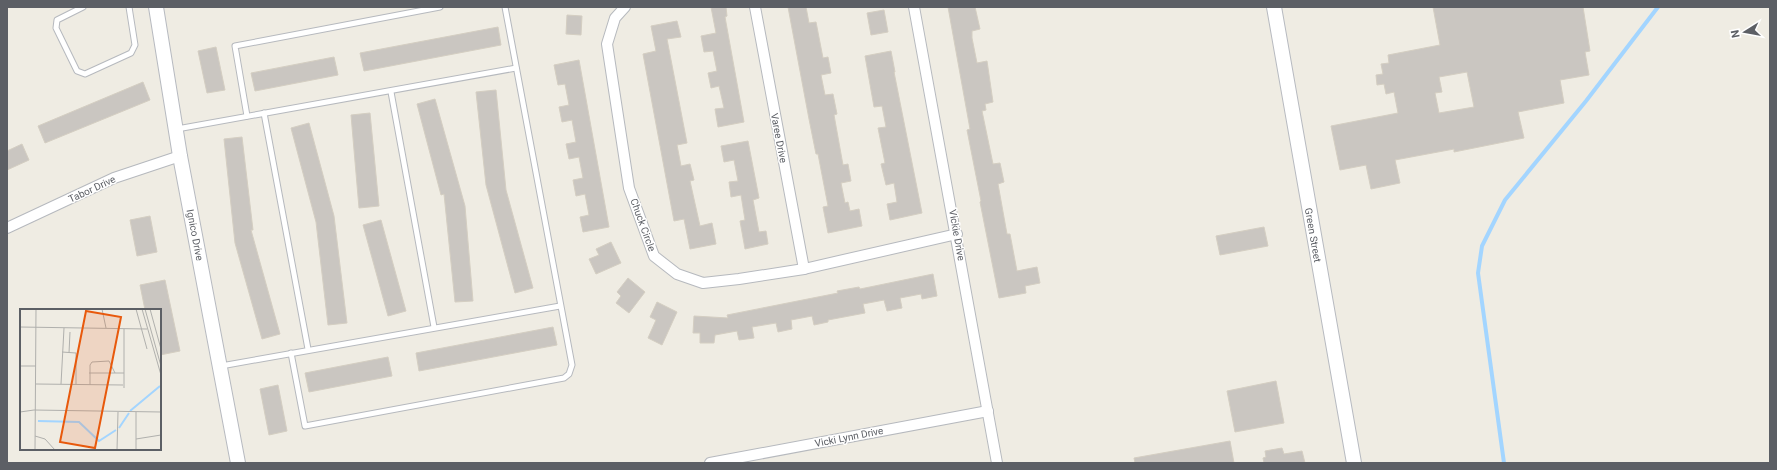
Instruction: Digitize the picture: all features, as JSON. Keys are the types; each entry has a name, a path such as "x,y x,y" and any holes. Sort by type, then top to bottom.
{"street":[{"name":"Ignico Drive","path":"156,7 180,156 221,366 238,463"},
{"name":"Chuck Circle","path":"625,7 614,18 607,44 629,188 654,256 677,274 703,283 804,269 957,234"},
{"name":"Varee Drive","path":"755,7 804,269"},
{"name":"Vickie Drive","path":"914,7 957,234 997,463"},
{"name":"Green Street","path":"1274,7 1354,463"},
{"name":"Tabor Drive","path":"7,228 114,178 180,156"},
{"name":"Vicki Lynn Drive","path":"710,463 988,411"}],"lane":[{"path":"83,7 57,20 56,28 77,71 85,74 131,53 135,45 129,7"},
{"path":"247,116 235,46 440,7"},
{"path":"291,353 305,426 564,378 569,374 572,365 505,7"},
{"path":"176,129 391,92 516,68"},
{"path":"391,92 434,327"},
{"path":"264,113 308,349"},
{"path":"221,366 308,349 560,306"}],"building":[{"path":"711,7 726,7 727,16 725,17 744,122 718,127 715,109 724,108 719,86 711,88 708,73 717,71 713,51 704,52 701,36 716,33"},
{"path":"788,7 806,7 809,23 816,22 823,58 828,57 831,73 821,75 825,95 833,94 837,114 834,115 843,165 848,164 851,181 841,183 845,203 848,202 850,211 859,209 862,226 828,233 823,207 828,206 818,154 816,154"},
{"path":"948,7 975,7 980,29 972,31 972,38 977,63 987,61 993,102 985,104 986,110 982,111 993,164 1000,163 1004,182 998,184 1007,234 1010,234 1017,271 1037,267 1040,283 1025,286 1026,293 999,298 967,130 970,129"},
{"path":"1433,7 1583,7 1590,51 1585,52 1589,75 1560,80 1564,103 1518,112 1524,138 1454,152 1454,149 1395,160 1400,183 1371,189 1366,165 1340,170 1331,126 1398,113 1394,92 1386,94 1384,84 1377,85 1376,75 1383,74 1381,64 1389,63 1388,55 1440,45","holes":["1467,72 1474,107 1439,113 1435,93 1442,92 1439,77"]},
{"path":"884,10 888,32 871,35 867,13"},
{"path":"567,15 582,16 581,35 566,34"},
{"path":"677,21 681,37 667,39 687,143 677,145 681,166 690,164 694,180 690,181 700,226 712,223 716,244 690,249 684,219 674,221 643,54 656,51 651,26"},
{"path":"498,27 501,45 364,71 360,53"},
{"path":"216,47 225,90 207,93 198,51"},
{"path":"891,51 922,213 890,220 887,204 897,202 894,183 886,185 881,164 885,163 878,128 886,127 882,106 874,107 865,56"},
{"path":"334,57 338,75 255,91 251,73"},
{"path":"579,60 609,227 583,232 580,217 589,215 585,194 576,196 573,180 583,178 579,157 569,159 566,144 576,142 572,120 562,122 559,107 569,105 565,84 558,85 554,65"},
{"path":"143,82 150,100 45,143 38,126"},
{"path":"496,90 506,190 533,288 515,293 486,185 476,92"},
{"path":"435,99 465,206 473,301 455,302 444,194 441,195 417,104"},
{"path":"370,113 379,206 359,208 351,115"},
{"path":"309,123 334,216 347,323 328,325 316,222 291,128"},
{"path":"242,137 253,230 251,230 280,334 262,339 235,243 224,139"},
{"path":"748,141 759,198 753,200 759,232 766,231 768,244 745,249 740,221 745,220 741,195 731,197 729,182 738,181 734,160 724,162 721,146"},
{"path":"22,144 29,160 7,170 7,151"},
{"path":"150,216 157,252 137,256 130,220"},
{"path":"381,220 406,311 388,316 363,225"},
{"path":"1264,227 1268,246 1220,255 1216,236"},
{"path":"611,242 621,263 596,274 589,259 599,255 596,249"},
{"path":"933,274 937,296 922,299 921,294 900,298 902,308 887,311 884,300 863,304 865,313 828,320 828,322 814,325 812,316 791,320 792,329 778,332 776,323 752,327 754,338 739,340 737,331 715,335 714,343 700,343 700,333 693,333 694,316 728,318 727,315 838,293 837,291 859,287 860,289"},
{"path":"628,278 645,292 629,313 616,303 621,296 617,292"},
{"path":"165,280 180,351 161,355 161,309 145,309 140,285"},
{"path":"657,302 677,312 662,345 648,338 656,320 650,317"},
{"path":"553,327 557,345 419,371 416,353"},
{"path":"388,357 392,376 309,392 305,373"},
{"path":"1276,381 1284,423 1235,432 1227,391"},
{"path":"278,385 287,431 269,435 260,389"},
{"path":"1230,441 1234,463 1135,463 1134,458"},
{"path":"1282,448 1284,454 1302,451 1305,463 1264,463 1263,458 1266,457 1265,451"}],"waterway":[{"path":"1504,463 1478,273 1482,246 1505,200 1586,101 1658,7"}]}
